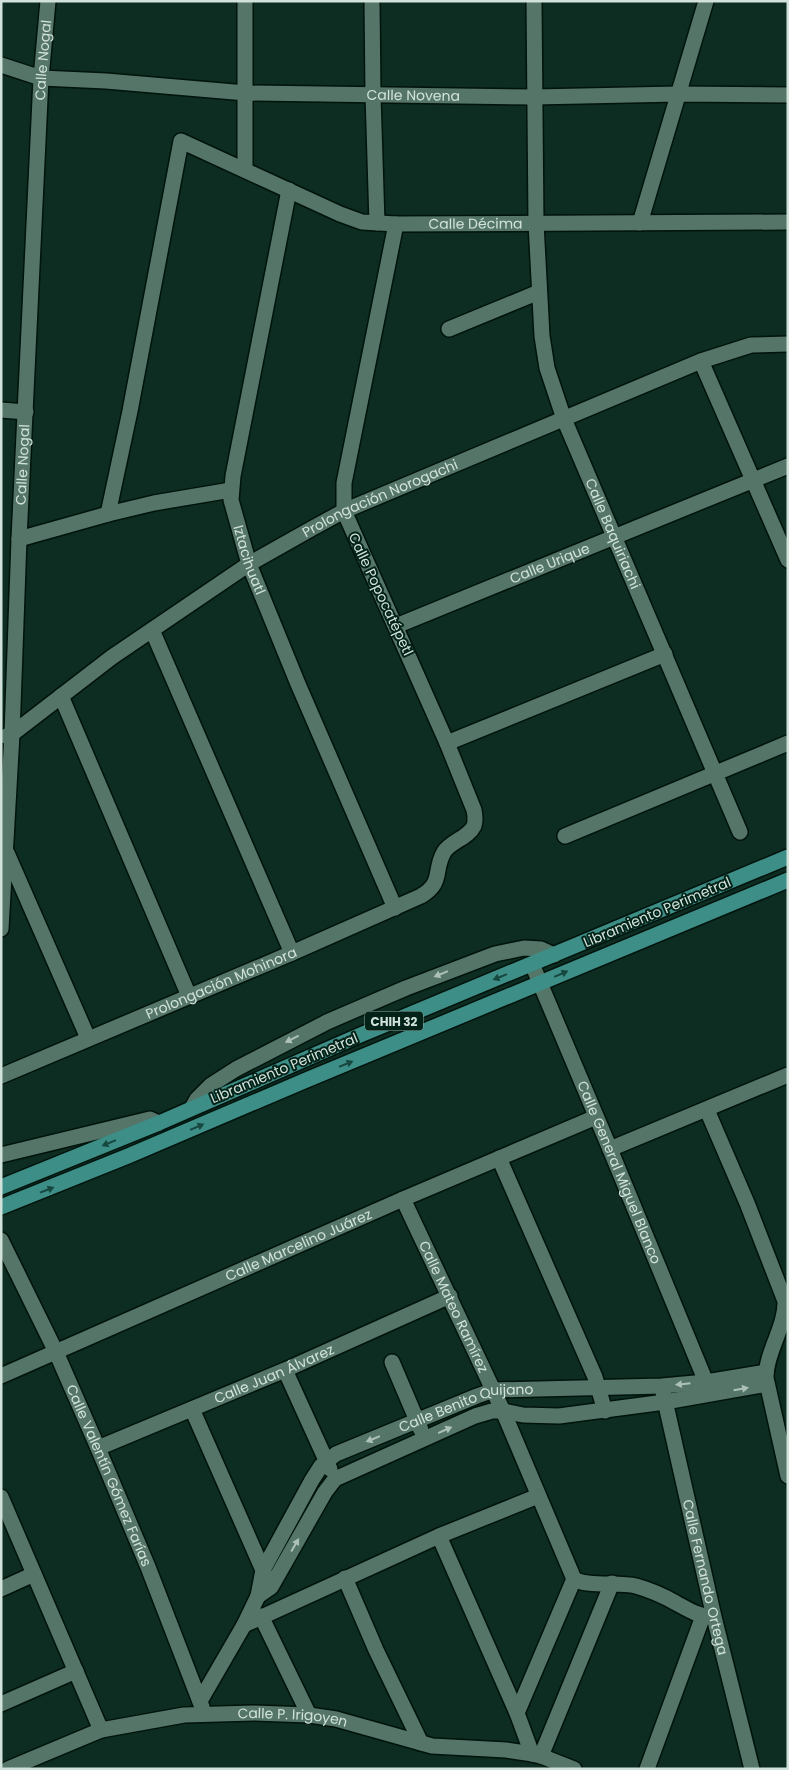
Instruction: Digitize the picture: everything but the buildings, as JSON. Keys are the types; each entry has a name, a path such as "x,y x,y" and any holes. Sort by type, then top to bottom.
{"main road":[{"name":"Libramiento Perimetral","path":"1,1187 159,1123 349,1040 788,857"},
{"name":"Libramiento Perimetral","path":"1,1208 788,880"}],"street":[{"name":"Calle Nogal","path":"1,929 6,851 7,736 26,412 41,78 48,1"},
{"path":"244,170 246,93 245,1"},
{"path":"372,1 377,223"},
{"name":"Calle Baquiriachi","path":"534,1 536,223 546,359 564,419 740,832"},
{"path":"640,222 706,1"},
{"name":"Calle Novena","path":"1,65 41,78 106,81 246,93 534,97 678,94 788,95"},
{"name":"Calle Décima","path":"108,514 130,411 181,141 355,220 377,223 788,222"},
{"name":"Iztacihuatl","path":"289,190 231,490 231,500 249,564 298,684 395,908"},
{"name":"Calle Popocatépetl","path":"396,224 344,483 343,499 344,511 349,525 396,626 474,810 473,827 445,850 436,883"},
{"path":"449,330 540,292"},
{"name":"Prolongación Norogachi","path":"7,736 112,657 249,564 344,511 701,361 751,345 788,344"},
{"path":"701,361 788,560"},
{"path":"1,410 26,412"},
{"name":"Calle Urique","path":"396,626 788,466"},
{"path":"19,539 108,514 231,490"},
{"path":"152,630 292,953"},
{"path":"447,743 665,654"},
{"path":"61,696 189,996"},
{"path":"564,836 788,742"},
{"path":"6,851 88,1038"},
{"name":"Prolongación Mohinora","path":"1,1076 395,908 428,892 436,883"},
{"path":"192,1108 197,1099 210,1085 236,1069 327,1022 406,988 487,957 524,948 541,949 554,955"},
{"name":"Calle General Miguel Blanco","path":"532,964 706,1382"},
{"path":"610,1150 788,1075"},
{"path":"707,1110 751,1213 787,1305 767,1378 788,1476"},
{"name":"Calle Marcelino Juárez","path":"1,1376 403,1199 596,1117"},
{"path":"2,1154 150,1119 159,1123"},
{"path":"499,1158 599,1389 605,1410"},
{"name":"Calle Mateo Ramírez","path":"403,1199 494,1390 574,1579"},
{"name":"Calle Valentín Gómez Farías","path":"1,1240 56,1352 98,1448 203,1707"},
{"name":"Calle Juan Álvarez","path":"98,1448 285,1370 450,1296"},
{"path":"392,1362 425,1439"},
{"path":"285,1370 335,1479"},
{"name":"Calle Benito Quijano","path":"203,1707 258,1596 263,1570 312,1480 326,1460 336,1454 494,1390 599,1389 767,1378"},
{"name":"Calle Benito Quijano","path":"258,1596 271,1587 335,1479 475,1416 503,1410 540,1416 559,1416 666,1402 767,1378"},
{"name":"Calle Fernando Ortega","path":"662,1386 708,1617 752,1769"},
{"path":"192,1409 271,1587"},
{"path":"244,1625 439,1536 538,1496"},
{"path":"1,1497 101,1730"},
{"path":"439,1536 537,1755"},
{"path":"1,1589 34,1574"},
{"path":"345,1578 376,1650 421,1743"},
{"path":"517,1713 574,1579 584,1583 612,1583 648,1590 695,1614 708,1617 646,1769"},
{"path":"537,1755 612,1583"},
{"path":"261,1616 309,1715"},
{"path":"1,1704 76,1671"},
{"name":"Calle P. Irigoyen","path":"11,1768 101,1730 155,1720 203,1707 254,1713 309,1715 336,1719 421,1743 448,1748 498,1749 537,1755 574,1769"}]}
